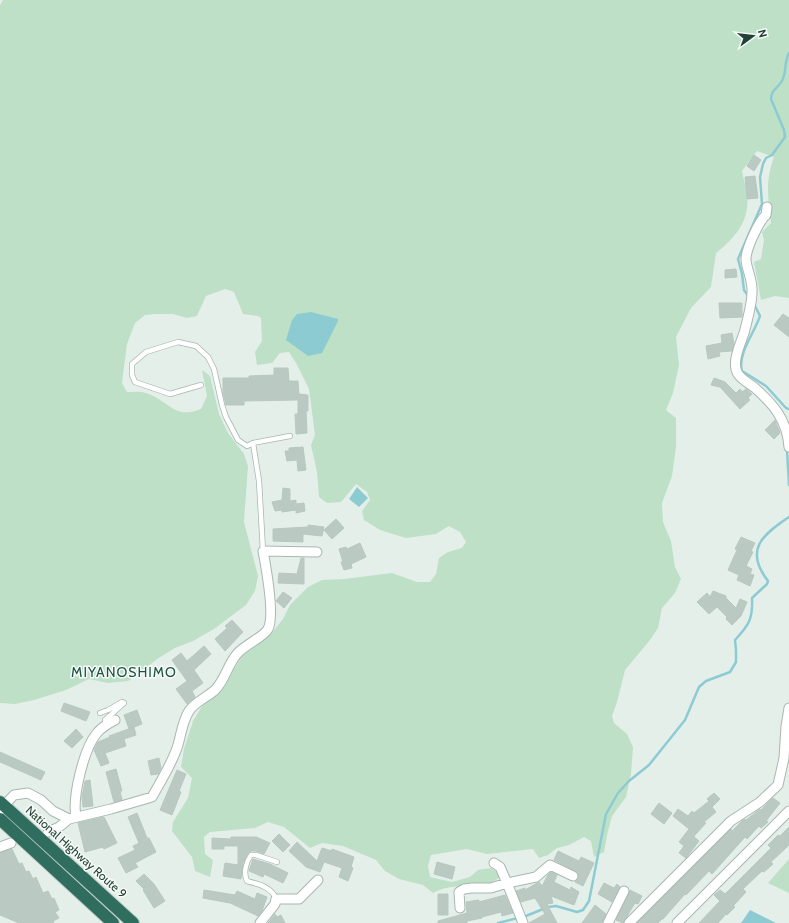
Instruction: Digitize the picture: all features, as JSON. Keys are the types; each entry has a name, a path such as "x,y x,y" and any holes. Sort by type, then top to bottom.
{"highway":[{"name":"National Highway Route 9","path":"1,806 133,923"},
{"path":"0,819 112,923"}],"street":[{"path":"767,207 766,215 762,219 755,233 746,258 752,281 753,293 745,329 736,356 736,365 738,374 774,406 782,418 789,447"},
{"path":"48,832 59,827 72,818 152,797 166,774 190,710 216,689 237,653 250,642 262,636 268,629 270,618 270,599 263,551 317,552"},
{"path":"629,923 731,821 760,802 778,785 784,758 789,708"},
{"path":"72,818 82,768 89,745 97,732 115,720"},
{"path":"1,806 14,795 28,793 41,800 53,811 72,818"},
{"path":"677,923 789,811"},
{"path":"0,848 11,843"},
{"path":"494,864 500,867 523,923"},
{"path":"460,908 459,892 464,890 491,888 536,877 550,865 573,876"},
{"path":"260,923 275,904 276,899 299,899 318,880"},
{"path":"608,923 624,891"}],"lane":[{"path":"201,385 170,394 135,382 132,375 132,364 146,352 178,342 196,346 208,357 214,369 222,405 238,440 247,446 253,443 290,436"},
{"path":"253,443 258,481 263,551"},
{"path":"100,713 122,702 124,703 105,720 107,725"},
{"path":"276,899 274,893 259,884 247,881 244,875 248,859 251,855 256,855 277,862"}],"green space":[{"path":"3,0 789,0 789,298 775,296 761,300 754,262 761,259 764,240 762,232 771,223 768,182 774,157 757,151 742,171 747,199 746,215 743,222 736,234 716,253 711,287 691,308 676,337 679,365 673,393 666,410 676,418 676,447 672,476 662,503 663,522 671,541 675,567 681,579 675,593 662,608 658,628 625,670 612,716 614,723 627,734 633,747 631,774 626,797 612,816 604,852 594,857 591,841 584,837 569,845 557,848 548,855 539,858 533,849 487,854 467,849 431,855 428,866 430,877 452,882 470,877 478,870 491,868 502,876 487,884 446,888 433,893 423,885 399,879 385,871 376,860 343,846 322,843 310,848 284,827 268,822 255,828 210,832 204,837 205,854 213,860 210,877 195,871 192,857 172,831 173,822 188,798 192,778 181,767 184,749 193,721 202,706 222,689 243,655 271,634 283,619 290,605 308,587 322,580 392,573 417,582 430,582 436,574 439,558 448,552 462,548 466,542 460,532 449,526 436,534 406,538 380,530 364,520 362,511 370,500 367,492 356,484 341,502 327,503 319,497 317,472 311,445 315,435 309,389 289,352 280,353 272,363 257,365 255,352 262,341 261,318 258,316 243,314 234,292 225,289 206,296 197,316 187,318 173,314 145,315 135,323 127,344 122,383 127,392 144,392 154,396 178,411 192,412 201,409 207,396 202,370 210,376 219,414 228,433 244,454 248,466 244,522 258,576 255,591 246,605 214,629 193,641 175,648 157,659 128,681 108,683 89,679 66,690 34,700 15,704 0,703 0,5"},
{"path":"789,859 789,893 768,883"}],"water":[{"path":"311,312 338,319 338,321 322,353 308,356 286,340 292,320 297,314"},
{"path":"357,487 368,498 359,507 349,499"},
{"path":"750,910 776,923 741,923"}],"building":[{"path":"754,155 761,160 754,171 747,166"},
{"path":"755,176 758,198 747,199 745,177"},
{"path":"736,269 737,277 725,278 725,270"},
{"path":"719,303 742,303 742,317 720,318"},
{"path":"783,314 789,318 789,337 774,325"},
{"path":"732,333 734,344 732,351 719,352 720,356 708,359 706,346 722,343 721,335"},
{"path":"274,368 288,368 289,381 298,381 299,394 308,395 308,411 306,411 307,433 296,434 295,414 298,414 298,400 244,401 244,405 226,405 223,393 223,378 249,378 249,376 274,375"},
{"path":"714,378 725,382 736,393 740,389 742,392 746,389 752,394 748,398 750,400 740,409 720,387 711,385"},
{"path":"775,420 780,433 774,439 765,430"},
{"path":"303,447 306,470 298,471 297,460 287,461 285,451 289,451 289,448"},
{"path":"283,488 290,489 290,501 296,500 296,504 304,503 305,511 296,513 296,510 282,512 282,510 275,511 272,502 282,500"},
{"path":"336,519 344,528 332,539 324,530"},
{"path":"308,525 324,527 322,536 303,534 303,542 273,541 273,529 308,527"},
{"path":"741,537 755,543 751,551 753,552 746,566 752,569 750,574 754,575 750,586 737,580 739,575 728,570"},
{"path":"360,543 366,557 351,564 352,568 344,570 339,549 346,547 347,549"},
{"path":"301,558 304,558 304,584 278,583 279,573 297,574"},
{"path":"713,591 726,596 726,598 736,608 740,599 747,602 741,616 732,625 726,619 727,617 717,607 709,614 697,602 707,593 710,597"},
{"path":"283,592 292,598 284,608 276,601"},
{"path":"232,620 243,632 225,651 215,639 227,628 225,626"},
{"path":"204,646 211,654 194,670 203,683 192,691 195,697 187,704 176,689 187,681 172,660 181,653 187,661"},
{"path":"64,703 90,712 86,721 61,711"},
{"path":"137,710 142,724 129,729 124,715"},
{"path":"134,727 136,735 124,739 126,746 105,753 109,763 101,766 94,750 98,742 110,737 109,736"},
{"path":"76,729 83,737 72,748 64,741"},
{"path":"0,752 45,772 41,780 0,762"},
{"path":"159,758 161,768 158,774 151,775 148,761"},
{"path":"116,769 122,791 120,791 122,800 114,802 106,772"},
{"path":"177,770 186,774 172,815 160,810"},
{"path":"90,780 93,806 83,807 82,797 85,781"},
{"path":"714,793 720,799 712,807 716,812 704,822 706,823 695,835 694,837 699,841 686,858 679,853 684,846 679,842 689,829 673,816 678,809 688,816 692,811 694,813 709,801 707,799"},
{"path":"773,798 780,803 766,821 768,822 761,828 759,826 747,839 745,837 712,874 709,871 658,923 637,923 731,829 732,831 742,821 745,819 746,820 760,809 761,810"},
{"path":"659,803 672,813 664,824 651,814"},
{"path":"137,813 147,838 149,838 156,852 135,863 138,867 126,873 118,858 135,850 133,846 139,843 128,817"},
{"path":"104,817 117,843 104,849 103,847 85,852 78,823"},
{"path":"789,827 789,845 771,862 773,864 764,872 762,871 743,889 746,892 733,906 735,907 718,923 699,923 720,901 714,895 720,890 725,894 771,848 768,845"},
{"path":"279,834 290,845 283,852 272,841"},
{"path":"231,837 256,837 270,843 264,854 256,851 251,851 248,853 243,863 241,879 223,876 225,863 238,865 238,846 224,846 224,849 212,849 212,838 231,839"},
{"path":"297,842 317,861 322,848 332,851 332,849 354,857 351,867 353,868 348,881 339,877 342,868 324,862 320,872 306,867 289,851"},
{"path":"12,849 19,864 22,863 26,872 29,871 33,879 36,877 43,893 48,891 52,899 54,898 59,910 55,912 59,918 53,921 54,923 19,923 0,915 0,853"},
{"path":"558,851 579,861 581,857 594,863 583,886 575,882 579,878 578,872 554,860"},
{"path":"253,859 270,864 288,873 283,883 264,874 263,877 249,871"},
{"path":"437,862 455,867 452,879 434,874"},
{"path":"551,872 557,875 554,882 570,890 571,887 579,892 574,905 551,896 553,903 547,904 557,923 529,923 545,914 535,898 521,902 516,891 525,888 525,890 539,882 542,886"},
{"path":"144,874 154,884 165,901 154,908 143,890 144,889 136,881"},
{"path":"604,883 614,888 617,884 620,887 612,902 598,894"},
{"path":"204,890 235,895 237,891 255,899 257,893 267,897 262,911 258,916 230,903 203,898"},
{"path":"630,890 642,896 638,904 635,903 623,923 616,920"},
{"path":"438,894 448,894 448,915 438,915"},
{"path":"505,895 513,913 502,916 501,912 467,921 467,923 438,923 438,921 467,913 466,902 479,900 479,902"},
{"path":"595,905 606,914 602,923 582,923"},
{"path":"275,914 277,917 281,915 285,923 268,923"}],"waterway":[{"path":"749,297 744,290 738,259 762,204 760,177 763,164 766,158 772,155 785,137 784,130 771,96 773,91 784,78 786,59 789,53"},
{"path":"753,302 760,316 744,350 741,364 742,371 766,386 786,408 789,409"},
{"path":"789,448 787,450 789,485"},
{"path":"498,923 526,916 548,907 556,906 577,912 583,910 589,901 606,814 618,793 629,781 649,765 685,720 699,687 706,681 730,672 736,662 735,640 747,626 751,617 752,598 767,584 768,581 757,560 759,544 771,530 789,517"}],"district":[{"name":"MIYANOSHIMO","path":"124,672"}]}
